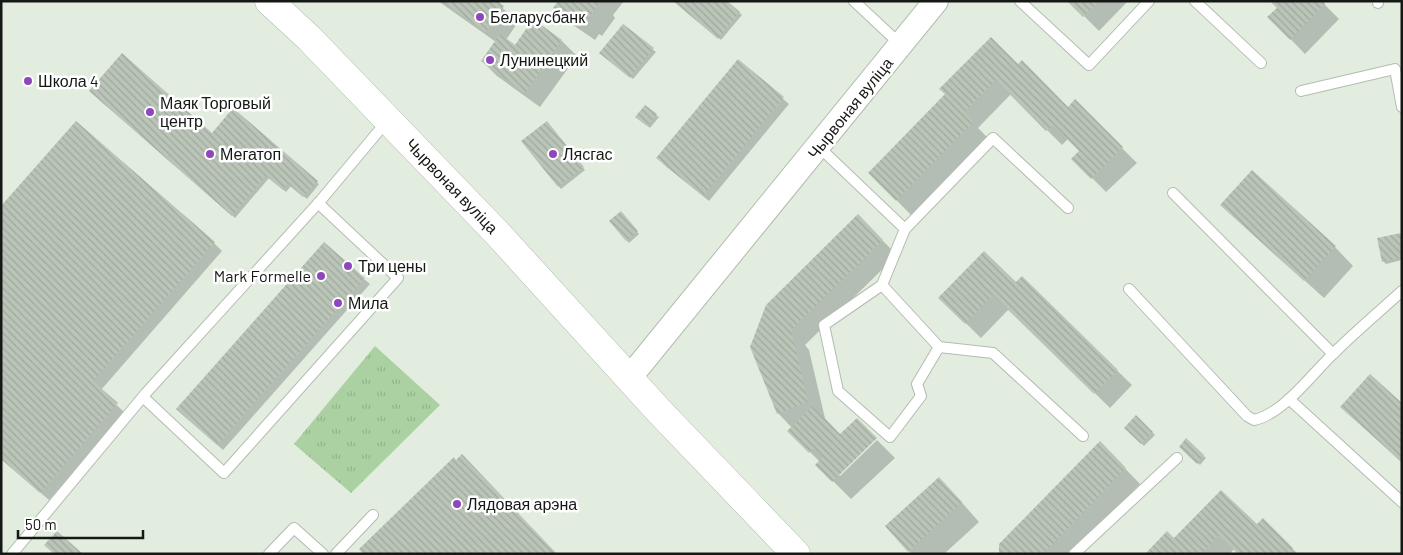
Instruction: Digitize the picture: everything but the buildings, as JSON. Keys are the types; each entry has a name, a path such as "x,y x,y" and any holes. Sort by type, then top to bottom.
{"main road":[{"name":"Чырвоная вуліца","path":"269,1 309,38 497,233 793,553"}],"street":[{"name":"Чырвоная вуліца","path":"630,376 819,147 936,1"}],"lane":[{"path":"854,1 902,45"},
{"path":"1020,1 1089,65 1149,1"},
{"path":"1195,1 1261,63"},
{"path":"1301,91 1395,69 1402,107"},
{"path":"12,554 143,397 318,203 388,120"},
{"path":"939,347 917,384 921,396 890,437 838,392 824,325 882,285 905,229 993,138 1068,208"},
{"path":"819,147 905,229"},
{"path":"1173,193 1333,354"},
{"path":"143,397 224,473 398,278 318,203"},
{"path":"882,285 939,347 993,354 1083,436"},
{"path":"1130,289 1247,416 1254,420 1262,418 1289,398 1333,354 1402,291"},
{"path":"1289,398 1402,502"},
{"path":"1074,554 1177,458"},
{"path":"336,554 373,515"},
{"path":"272,553 294,528 323,554"}],"green space":[{"path":"375,346 440,405 351,493 294,444"}],"place":[{"name":"Беларусбанк","path":"480,17"},
{"name":"Лунинецкий","path":"490,60"},
{"name":"Школа 4","path":"28,81"},
{"name":"Маяк Торговый центр","path":"150,112"},
{"name":"Мегатоп","path":"210,154"},
{"name":"Лясгас","path":"553,154"},
{"name":"Три цены","path":"348,266"},
{"name":"Mark Formelle","path":"321,276"},
{"name":"Мила","path":"338,303"},
{"name":"Лядовая арэна","path":"457,504"}]}
